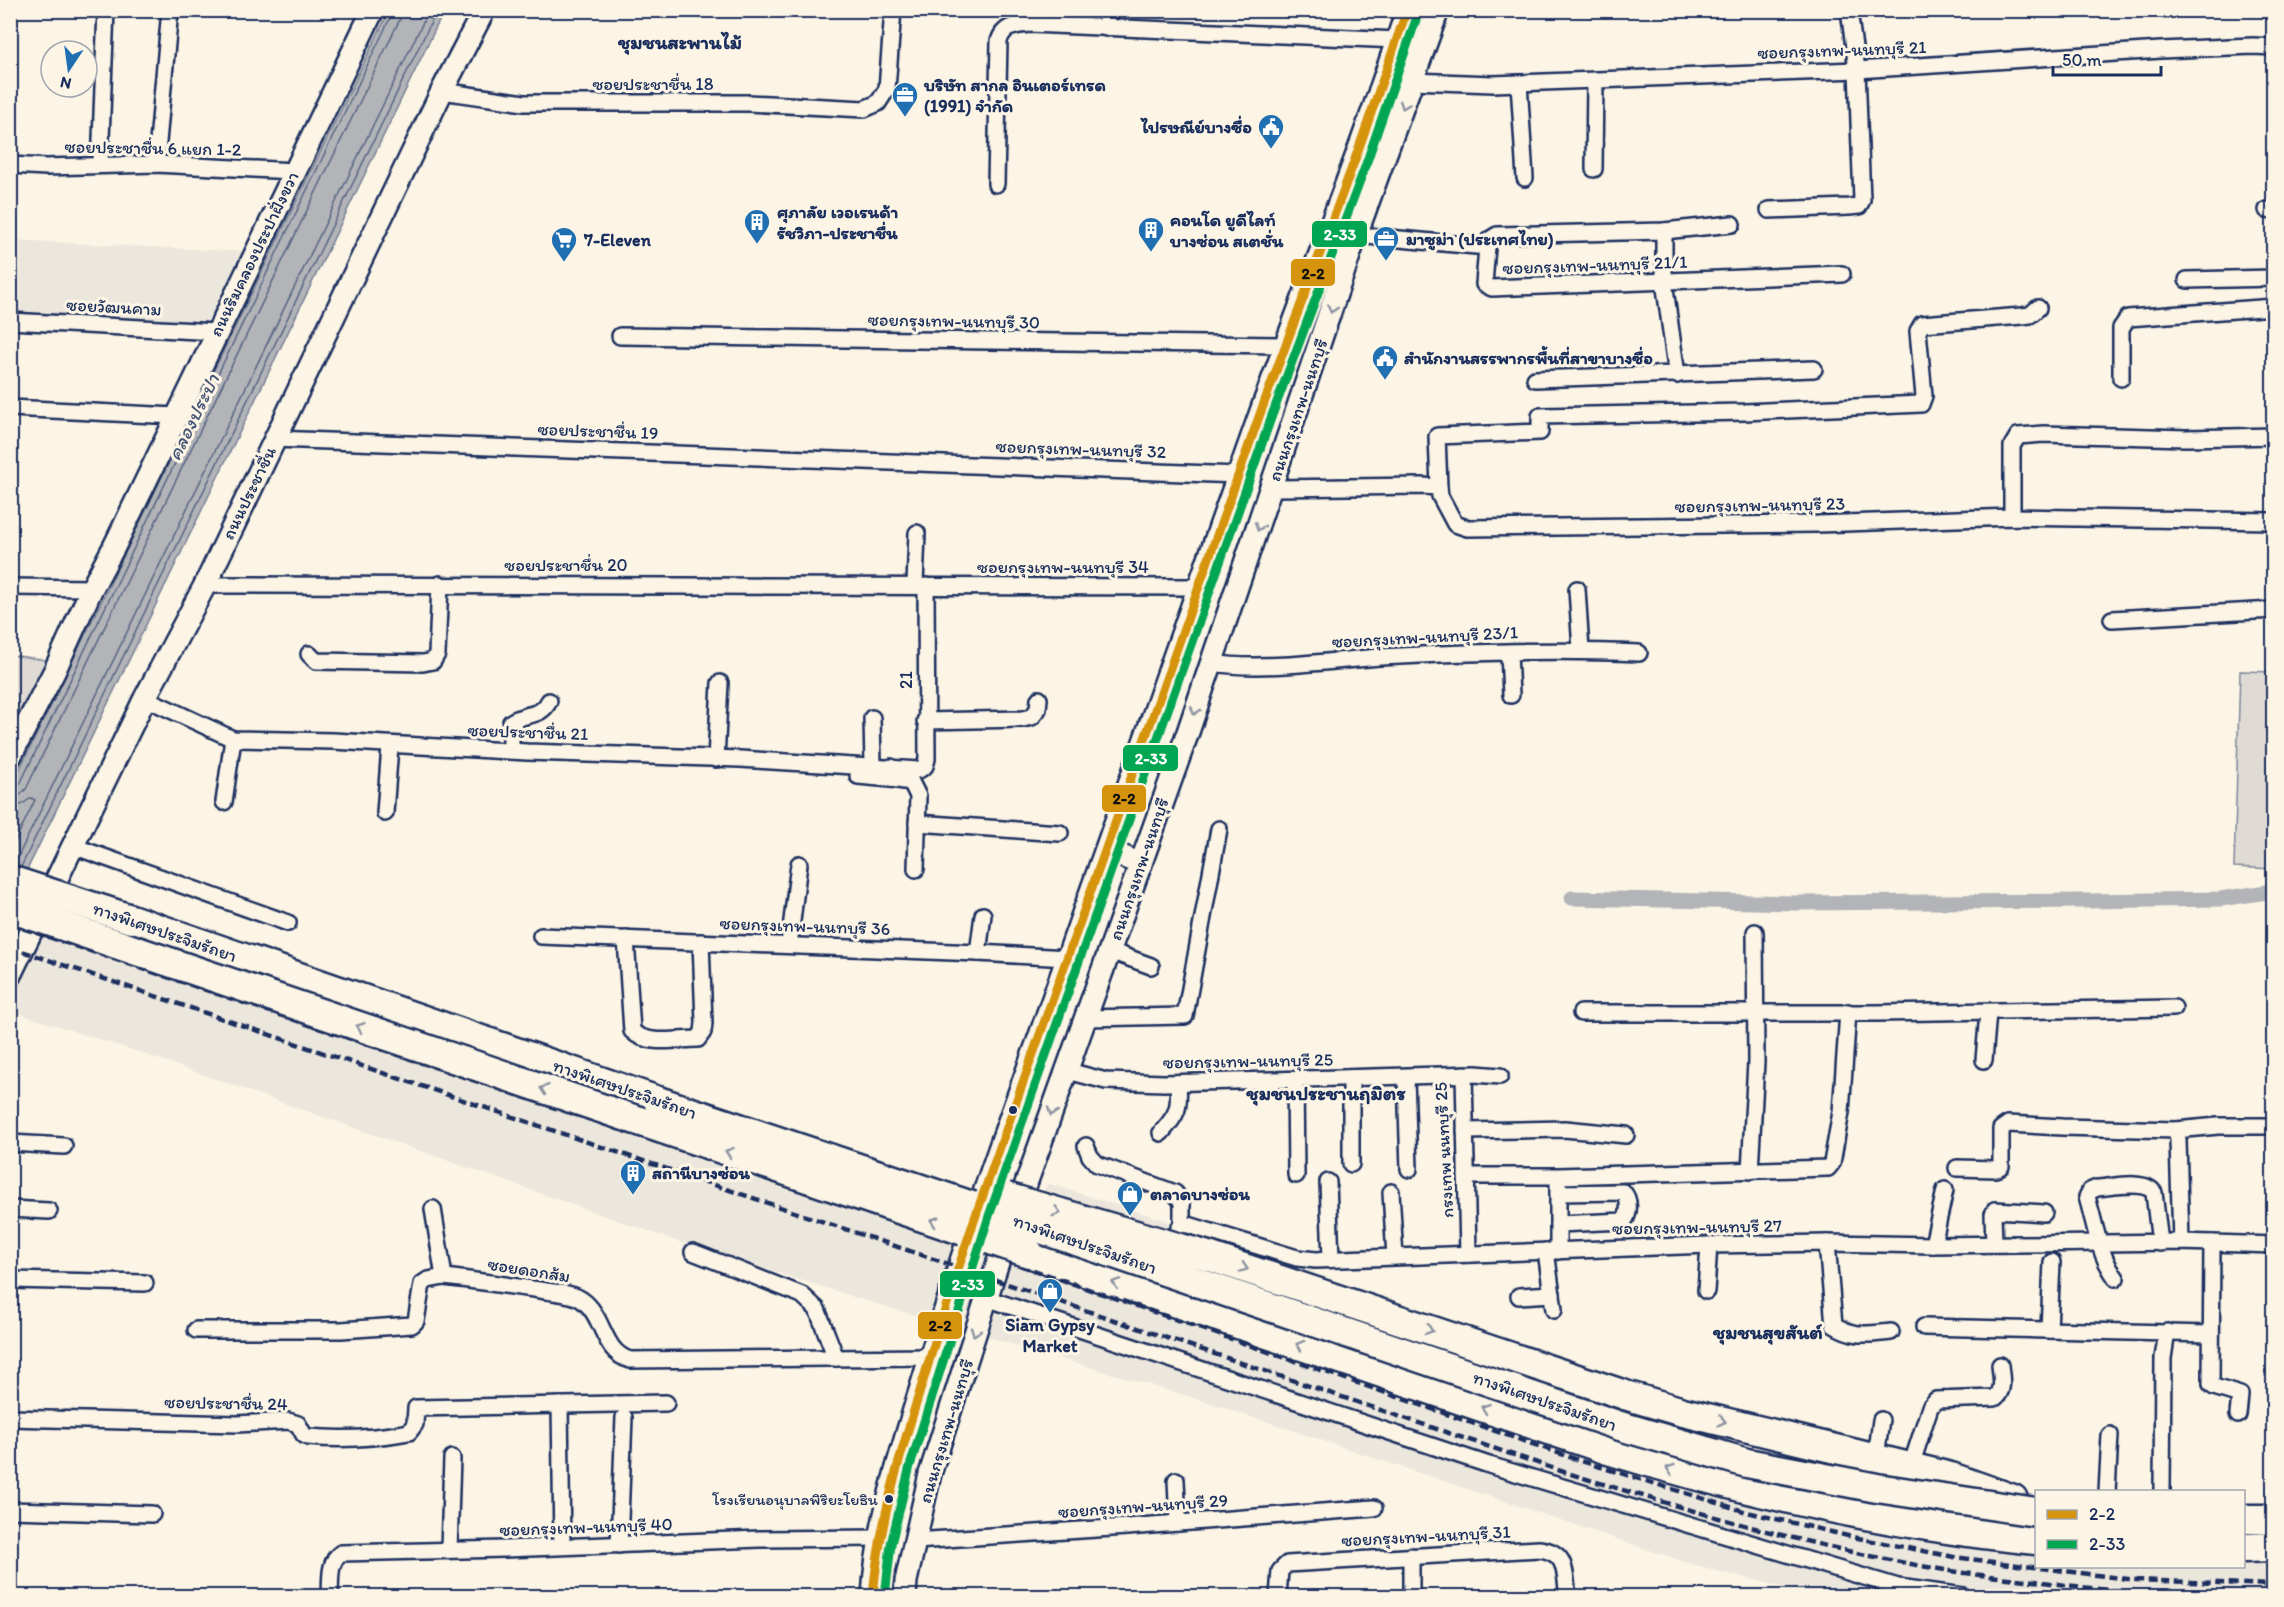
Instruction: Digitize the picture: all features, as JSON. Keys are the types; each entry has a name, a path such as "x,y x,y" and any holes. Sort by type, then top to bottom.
{"highway":[{"name":"ทางพิเศษประจิมรัถยา","path":"10,880 1620,1426 1747,1463 1877,1488 2029,1504"},
{"name":"ทางพิเศษประจิมรัถยา","path":"10,908 1605,1449 1693,1476 1796,1500 1877,1517 2035,1540"},
{"path":"658,1101 815,1133 1031,1205 1211,1257 1626,1395 1683,1412 1911,1466 2029,1504"},
{"path":"2245,1519 2274,1519"},
{"path":"2245,1548 2274,1547"}],"main road":[{"name":"ถนนริมคลองประปาฝั่งขวา","path":"10,757 54,672 92,588 115,545 373,10"},
{"name":"ถนนประชาชื่น","path":"10,975 144,698 205,585 442,91 484,10"},
{"name":"ถนนกรุงเทพ-นนทบุรี","path":"873,1596 874,1575 897,1468 979,1202 1407,10"},
{"name":"ถนนกรุงเทพ-นนทบุรี","path":"905,1596 906,1581 930,1474 986,1298 1212,663 1356,235 1438,10"},
{"path":"1287,345 1318,352"},
{"path":"1107,850 1141,864"},
{"path":"54,884 594,1069 868,1159 1155,1272 1741,1474 1878,1505 1950,1518 2035,1529"},
{"path":"1741,1474 2029,1504"},
{"path":"2245,1510 2274,1510"},
{"path":"2245,1537 2274,1537"}],"street":[{"path":"100,165 106,10"},
{"path":"156,164 170,10"},
{"name":"ซอยประชาชื่น 18","path":"442,91 524,103 748,104 864,109 878,103 887,89 892,10"},
{"path":"1106,28 1107,10"},
{"path":"1769,210 1859,206 1862,200 1857,70 1849,10"},
{"path":"996,184 999,50 1002,33 1010,26 1030,24 1398,40"},
{"name":"ซอยกรุงเทพ-นนทบุรี 21","path":"1412,81 1473,84 1519,83 1857,70 2161,50 2274,47"},
{"path":"1594,169 1595,80"},
{"path":"1519,83 1525,178"},
{"name":"ซอยประชาชื่น 6 แยก 1-2","path":"10,165 46,167 156,164 294,171"},
{"path":"1487,247 1490,240 1497,236 1664,231 1732,224"},
{"path":"1664,231 1664,281 1677,375"},
{"name":"ซอยกรุงเทพ-นนทบุรี 21/1","path":"1356,235 1487,247 1484,284 1492,288 1842,274"},
{"path":"2187,280 2274,278"},
{"path":"2121,378 2121,327 2128,318 2274,307"},
{"path":"1271,490 1277,488 1421,486 1439,488 1437,436 1540,432 1540,416 1744,412 1921,404 1924,396 1918,331 1922,324 2030,315 2037,308"},
{"name":"ซอยวัฒนคาม","path":"10,321 216,332"},
{"name":"ซอยกรุงเทพ-นนทบุรี 30","path":"620,336 1287,345"},
{"path":"1535,379 1814,369"},
{"path":"10,408 176,416"},
{"path":"2012,517 2012,446 2019,436 2043,434 2186,438 2274,436"},
{"name":"ซอยประชาชื่น 19","path":"274,439 921,463"},
{"name":"ซอยกรุงเทพ-นนทบุรี 32","path":"921,463 1239,475"},
{"name":"ซอยกรุงเทพ-นนทบุรี 23","path":"1439,488 1440,496 1455,524 1467,528 1818,524 2012,517 2274,521"},
{"name":"21","path":"917,533 927,759 925,766 919,770"},
{"path":"309,654 316,661 423,663 433,661 437,654 440,584"},
{"name":"ซอยประชาชื่น 20","path":"205,585 921,586"},
{"name":"ซอยกรุงเทพ-นนทบุรี 34","path":"921,586 1200,586"},
{"path":"10,587 92,588"},
{"path":"1577,589 1581,650"},
{"path":"2112,619 2274,610"},
{"name":"ซอยกรุงเทพ-นนทบุรี 23/1","path":"1212,663 1261,665 1392,657 1581,650 1639,653"},
{"path":"1509,653 1511,696"},
{"path":"716,759 720,683"},
{"name":"ซอยประชาชื่น 21","path":"144,698 233,739 333,741 390,746 873,765 891,773 919,770"},
{"path":"925,721 1023,719 1032,717 1038,709 1039,699"},
{"path":"511,751 511,722 519,717 545,710 549,700"},
{"path":"872,718 873,765"},
{"path":"224,802 233,739"},
{"path":"385,813 390,746"},
{"path":"858,776 891,773 911,782 914,786 918,796 916,869"},
{"path":"917,823 1060,833"},
{"path":"1086,1018 1185,1017 1219,829"},
{"path":"73,846 288,923"},
{"path":"789,945 799,864"},
{"path":"978,953 983,915"},
{"path":"1750,1171 1756,1062 1755,932"},
{"name":"ซอยกรุงเทพ-นนทบุรี 36","path":"541,936 1068,958"},
{"path":"626,939 632,1031 638,1038 653,1040 698,1039 703,1032 701,942"},
{"path":"1110,951 1151,966"},
{"path":"1581,1013 1988,1012 2174,1008"},
{"path":"1466,1176 1821,1170 1831,1166 1841,1112 1848,1012"},
{"path":"1984,1060 1988,1012"},
{"name":"ซอยกรุงเทพ-นนทบุรี 25","path":"1068,1071 1106,1081 1178,1083 1430,1076"},
{"path":"1464,1074 1500,1076"},
{"name":"กรงเทพ นนทบุรี 25","path":"1430,1076 1464,1074 1468,1254"},
{"path":"1406,1077 1409,1169"},
{"path":"1351,1078 1351,1164"},
{"path":"1295,1080 1296,1175"},
{"path":"1161,1133 1178,1111 1180,1102 1178,1083"},
{"path":"1957,1168 1996,1169 2001,1166 2001,1129 2008,1124 2176,1130 2218,1126 2274,1126"},
{"path":"1465,1131 1565,1129 1626,1135"},
{"path":"2176,1130 2181,1242"},
{"path":"10,1143 64,1146"},
{"path":"1086,1146 1090,1156 1097,1164 1175,1193 1182,1202 1182,1223 1155,1272"},
{"path":"1554,1310 1552,1251 1558,1224 1558,1176"},
{"path":"1328,1182 1331,1259"},
{"path":"2116,1278 2104,1259 2087,1197 2090,1191 2097,1188 2144,1185 2151,1188 2154,1193 2160,1243"},
{"path":"1933,1245 1945,1190"},
{"path":"1391,1192 1395,1257"},
{"path":"1558,1193 1623,1192 1626,1194 1628,1205 1627,1217 1624,1221 1558,1224"},
{"path":"10,1209 49,1210"},
{"path":"196,1330 341,1330 412,1325 416,1321 422,1284 444,1277 433,1209"},
{"path":"1994,1244 1993,1214 1995,1210 2044,1213"},
{"name":"ซอยกรุงเทพ-นนทบุรี 27","path":"1182,1223 1297,1258 1331,1259 1709,1245 1827,1243 1933,1245 2181,1242 2274,1245"},
{"path":"1827,1243 1834,1325 1847,1333 1862,1335 1892,1332"},
{"path":"2211,1243 2211,1384 2240,1395 2238,1415"},
{"path":"1706,1291 1709,1245"},
{"path":"693,1252 802,1295 817,1309 836,1358"},
{"path":"2049,1330 2052,1262"},
{"name":"ซอยดอกส้ม","path":"444,1277 580,1298 593,1312 612,1349 619,1357 630,1360 930,1357"},
{"path":"10,1280 145,1283"},
{"path":"1519,1296 1552,1294"},
{"path":"986,1298 1489,1465 1898,1587 1963,1596"},
{"path":"1924,1327 2210,1334"},
{"path":"2162,1490 2163,1358 2167,1332"},
{"path":"1911,1466 1930,1407 1936,1400 1995,1398 2000,1394 2002,1387 2000,1365"},
{"name":"ซอยประชาชื่น 24","path":"10,1418 237,1424 288,1421 298,1424 304,1435 308,1437 345,1438 409,1432 414,1424 416,1408 666,1402"},
{"path":"560,1405 562,1546"},
{"path":"619,1545 624,1417"},
{"path":"1876,1458 1881,1420"},
{"path":"2107,1490 2110,1435"},
{"path":"450,1550 452,1458"},
{"path":"1176,1480 1178,1523"},
{"name":"ซอยกรุงเทพ-นนทบุรี 29","path":"915,1540 1374,1508"},
{"path":"10,1510 152,1514"},
{"name":"ซอยกรุงเทพ-นนทบุรี 40","path":"330,1596 334,1558 341,1553 760,1539 881,1538"},
{"name":"ซอยกรุงเทพ-นนทบุรี 31","path":"1278,1596 1280,1571 1287,1564 1549,1550 1558,1554 1562,1560 1568,1596"},
{"path":"1411,1556 1411,1596"}],"shaded area":[{"path":"11,240 250,252 205,341 11,321"},
{"path":"11,655 53,661 11,733"},
{"path":"2240,671 2273,672 2273,869 2234,867"},
{"path":"11,916 1664,1476 2035,1550 2035,1568 2245,1568 2245,1562 2273,1563 2273,1596 1820,1596 1703,1568 1204,1401 870,1302 679,1242 141,1053 11,1011"},
{"name":"ตลาดบางซ่อน","path":"1047,1183 1315,1267 1309,1283 1041,1199"}],"water":[{"name":"คลองประปา","path":"389,11 444,11 11,903 10,789"}],"waterway":[{"path":"1572,898 1793,903 2083,901 2220,899 2274,891"}],"railway":[{"path":"10,924 965,1246 1581,1461 1747,1512 1848,1536 1954,1557 2035,1567"},
{"path":"10,947 1564,1472 1660,1501 1804,1541 1951,1571 2118,1591 2186,1596"},
{"path":"2041,1568 2136,1580 2274,1585"}],"transit line":[{"name":"2-2","path":"873,1596 880,1543 897,1467 977,1212 1260,414 1354,162 1407,10"},
{"name":"2-33","path":"885,1596 891,1544 910,1466 989,1216 1271,418 1365,167 1418,14"}],"place":[{"name":"บริษัท สากล อินเตอร์เทรด (1991) จำกัด","path":"905,118"},
{"name":"ไปรษณีย์บางซื่อ","path":"1271,150"},
{"name":"ศุภาลัย เวอเรนด้า รัชวิภา-ประชาชื่น","path":"757,245"},
{"name":"คอนโด ยูดีไลท์ บางซ่อน สเตชั่น","path":"1151,253"},
{"name":"มาซูม่า (ประเทศไทย)","path":"1386,262"},
{"name":"7-Eleven","path":"564,263"},
{"name":"สำนักงานสรรพากรพื้นที่สาขาบางซื่อ","path":"1385,381"},
{"name":"สถานีบางซ่อน","path":"633,1196"},
{"name":"ตลาดบางซ่อน","path":"1130,1217"},
{"name":"Siam Gypsy Market","path":"1050,1314"},
{"name":"โรงเรียนอนุบาลพิริยะโยธิน","path":"889,1499"}],"district":[{"name":"ชุมชนสะพานไม้","path":"680,42"},
{"name":"ชุมชนประชานฤมิตร","path":"1326,1093"},
{"name":"ชุมชนสุขสันต์","path":"1768,1332"}]}
